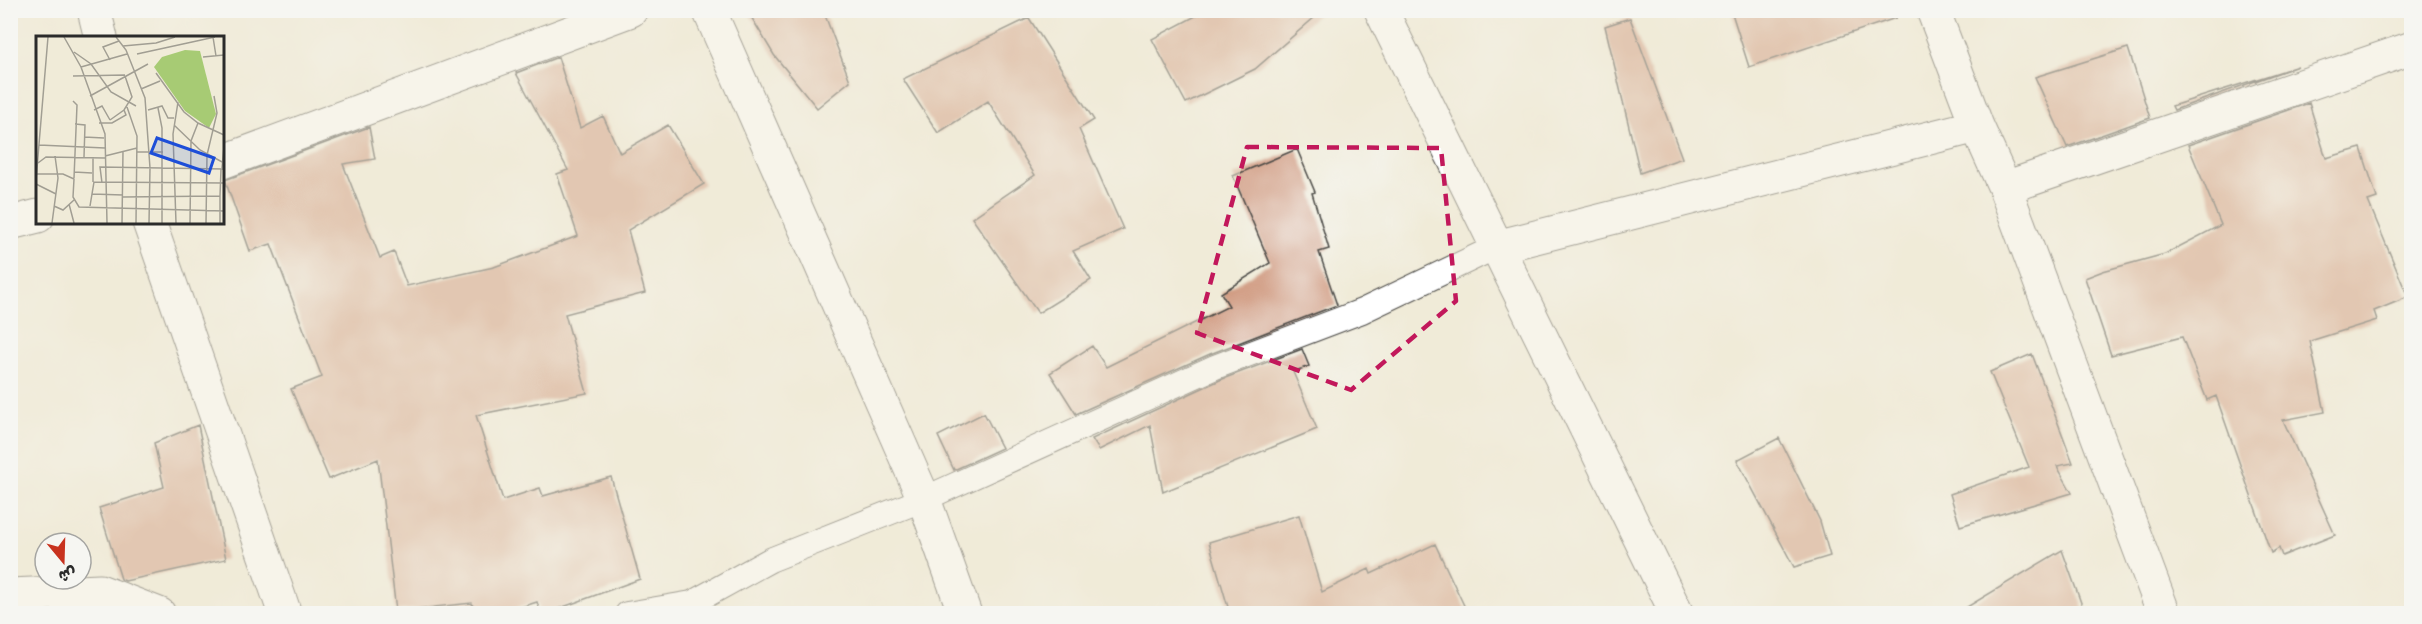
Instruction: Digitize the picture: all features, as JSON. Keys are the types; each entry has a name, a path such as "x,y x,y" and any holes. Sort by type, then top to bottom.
{"street":[{"path":"94,10 100,36"},
{"path":"224,161 631,10"},
{"path":"709,10 924,500 964,614"},
{"path":"1381,10 1677,614"},
{"path":"1933,10 1977,126 2005,188 2164,614"},
{"path":"2005,188 2412,48"},
{"path":"1496,248 1977,126"},
{"path":"10,222 36,216"},
{"path":"150,224 285,614"},
{"path":"10,595 100,591 159,614"}],"lane":[{"path":"627,614 692,603 770,560 924,500 1157,392 1215,367 1362,311 1496,248"}],"highlighted area":[{"path":"1247,147 1441,148 1456,301 1351,390 1197,333"}],"building":[{"path":"747,10 823,10 850,81 817,108 774,55"},
{"path":"1207,10 1323,10 1255,69 1186,103 1152,39"},
{"path":"1731,10 1895,10 1896,18 1749,67"},
{"path":"1029,18 1094,120 1079,129 1123,229 1073,251 1091,280 1038,313 972,218 1035,175 988,101 938,133 903,79"},
{"path":"1630,18 1682,158 1640,173 1605,26"},
{"path":"2128,48 2150,118 2067,147 2035,77"},
{"path":"558,57 580,128 603,116 620,153 668,125 704,184 628,230 645,293 565,314 587,393 476,415 503,500 540,488 543,496 611,477 640,579 544,614 541,614 537,602 499,614 475,614 472,603 396,611 378,459 329,479 291,389 322,377 271,244 250,251 225,180 369,127 375,159 343,164 380,258 394,252 407,286 494,267 578,236 557,174 568,170 516,73"},
{"path":"2298,66 2174,110 2172,106"},
{"path":"2309,103 2326,158 2361,148 2377,198 2368,201 2408,297 2374,311 2377,320 2310,341 2325,412 2283,420 2335,535 2282,556 2279,548 2271,553 2216,396 2207,400 2182,337 2111,355 2085,278 2165,254 2221,225 2188,145"},
{"path":"1297,149 1315,192 1312,193 1329,249 1319,252 1337,305 1210,354 1076,414 1050,373 1092,346 1106,367 1229,306 1221,293 1270,263 1233,176"},
{"path":"1302,349 1309,366 1293,372 1317,429 1163,492 1150,425 1099,450 1092,439 1220,380"},
{"path":"2032,354 2073,463 2057,466 2072,493 1960,526 1950,494 2029,467 1990,372"},
{"path":"984,413 1002,448 954,470 938,436"},
{"path":"198,425 226,559 125,581 121,579 99,508 164,487 154,443"},
{"path":"1779,438 1820,521 1830,556 1794,567 1737,460"},
{"path":"1299,515 1322,592 1369,569 1371,574 1435,544 1468,614 1230,614 1209,542"},
{"path":"2062,550 2085,614 1957,613"}]}
